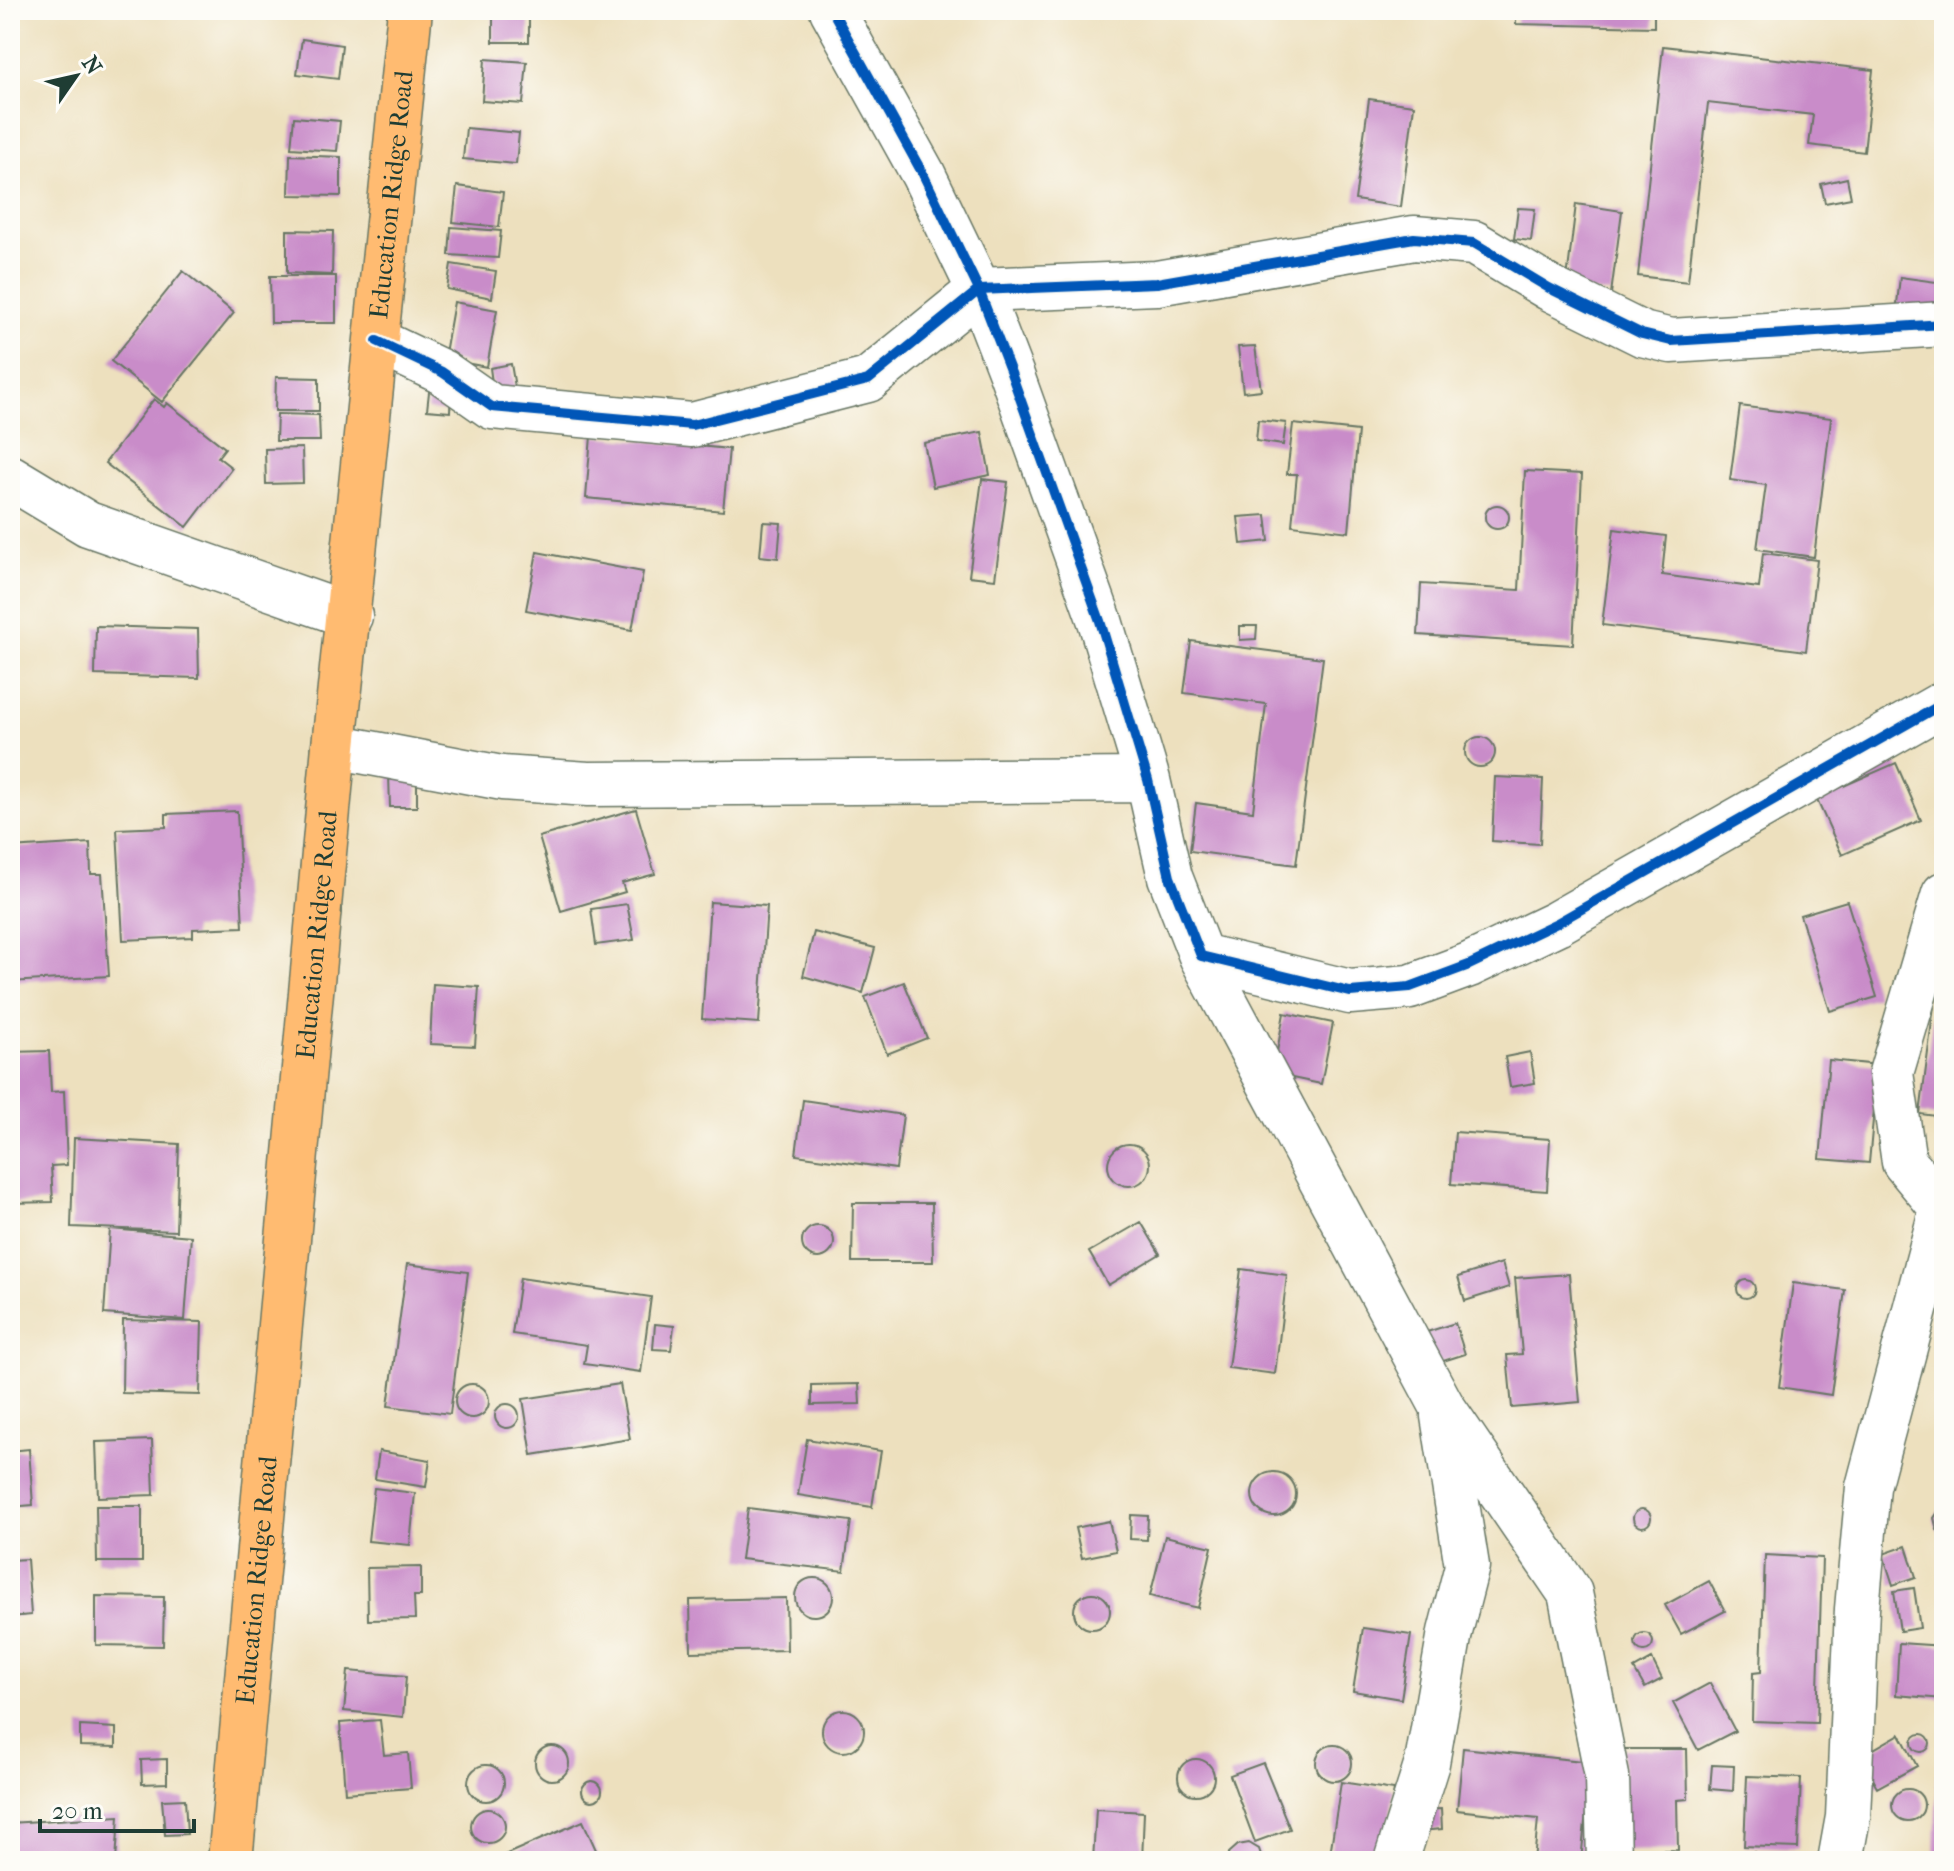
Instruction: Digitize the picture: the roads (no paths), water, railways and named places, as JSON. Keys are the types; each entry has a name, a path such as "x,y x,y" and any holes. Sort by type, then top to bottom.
{"main road":[{"name":"Education Ridge Road","path":"230,1861 334,746 350,616 410,10"}],"street":[{"path":"832,10 923,174 979,290 1100,621 1148,780 1170,877 1201,956 1442,1406 1570,1593 1607,1776 1609,1861"},
{"path":"377,341 442,372 492,407 692,425 868,380 979,290 1157,283 1414,238 1448,238 1474,243 1642,334 1671,341 1944,324"},
{"path":"10,477 88,524 350,616"},
{"path":"1201,956 1350,992 1410,987 1469,965 1557,923 1944,703"},
{"path":"334,746 502,778 588,784 1148,780"},
{"path":"1840,1861 1848,1817 1857,1609 1868,1487 1943,1208 1904,1162 1891,1073 1944,894"},
{"path":"1396,1861 1427,1763 1450,1632 1467,1566 1442,1406"}]}
